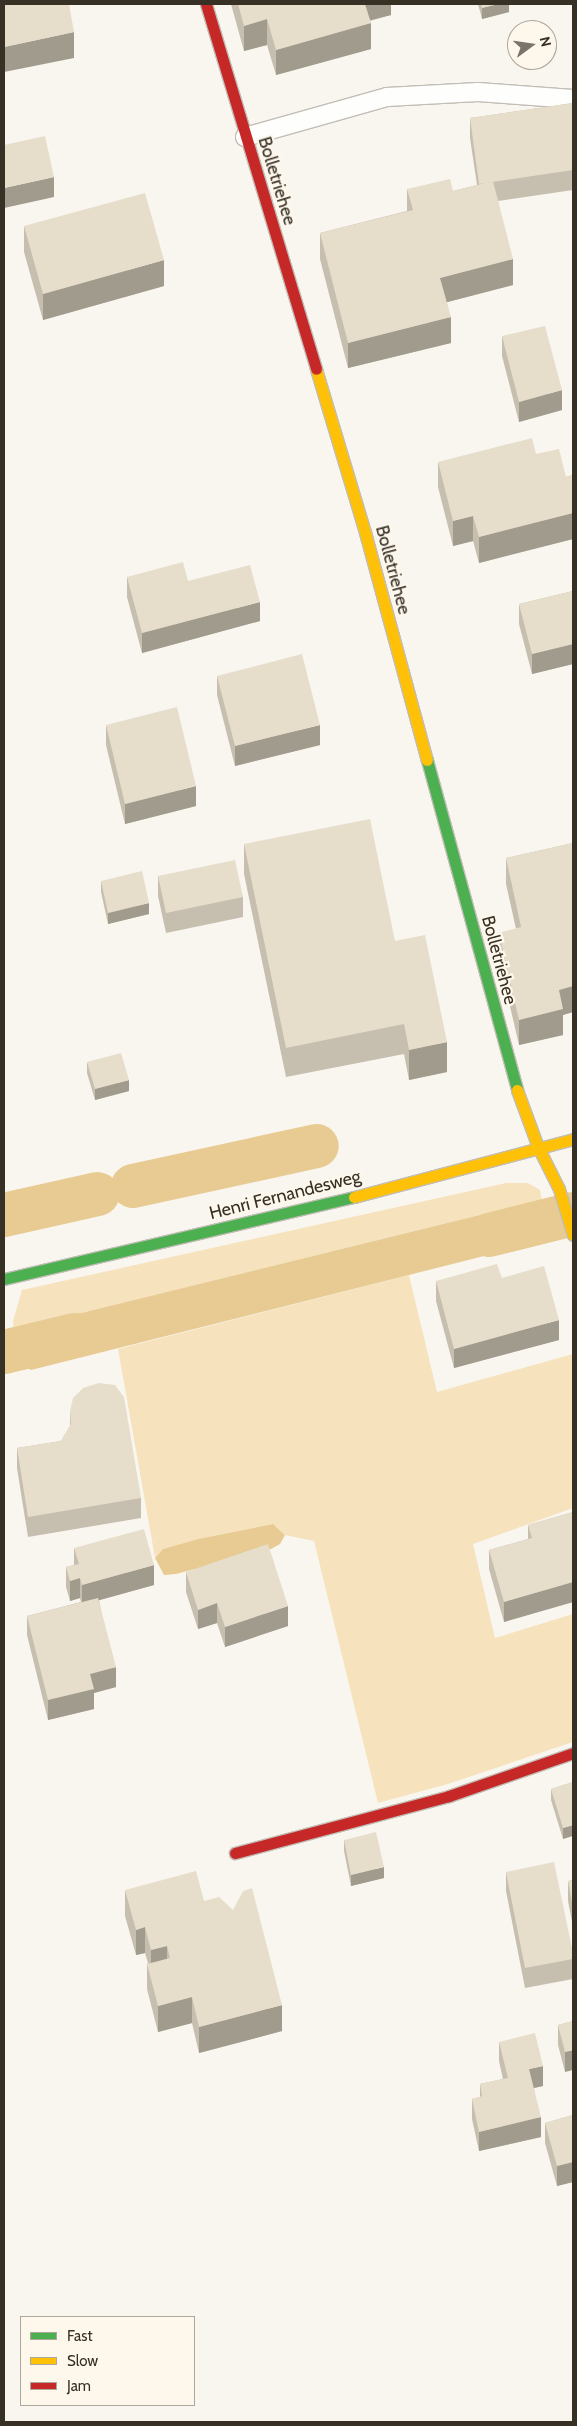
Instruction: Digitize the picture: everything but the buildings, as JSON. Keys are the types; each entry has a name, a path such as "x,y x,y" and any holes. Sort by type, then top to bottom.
{"street":[{"name":"Bolletriehee","path":"206,4 366,536 516,1088 538,1147 559,1189 573,1235"},
{"name":"Henri Fernandesweg","path":"4,1279 306,1209 573,1139"},
{"path":"235,1853 449,1796 573,1753"}],"lane":[{"path":"245,137 387,97 478,92 573,99"}],"shaded area":[{"path":"506,1183 528,1183 540,1190 543,1206 496,1211 16,1329 14,1335 13,1321 22,1290"},
{"path":"543,1206 550,1236 540,1242 31,1370 20,1365 14,1335 16,1329 496,1211"},
{"path":"409,1275 437,1392 573,1354 573,1508 473,1544 495,1638 573,1614 573,1742 448,1784 378,1803 314,1541 285,1535 273,1524 198,1539 163,1549 155,1558 118,1349"},
{"path":"273,1524 285,1535 280,1544 271,1549 176,1574 164,1575 155,1558 163,1549 198,1539"}],"waterway":[{"path":"133,1186 317,1146"},
{"path":"4,1215 98,1194"},
{"path":"489,1235 573,1214"},
{"path":"4,1352 75,1335"}],"traffic: fast":[{"path":"427,760 517,1090"},
{"path":"4,1279 354,1197"}],"traffic: slow":[{"path":"316,369 366,536 427,760"},
{"path":"517,1090 538,1147 559,1189 573,1235"},
{"path":"354,1197 573,1139"}],"traffic: jam":[{"path":"206,4 316,369"},
{"path":"235,1853 449,1796 573,1753"}]}
